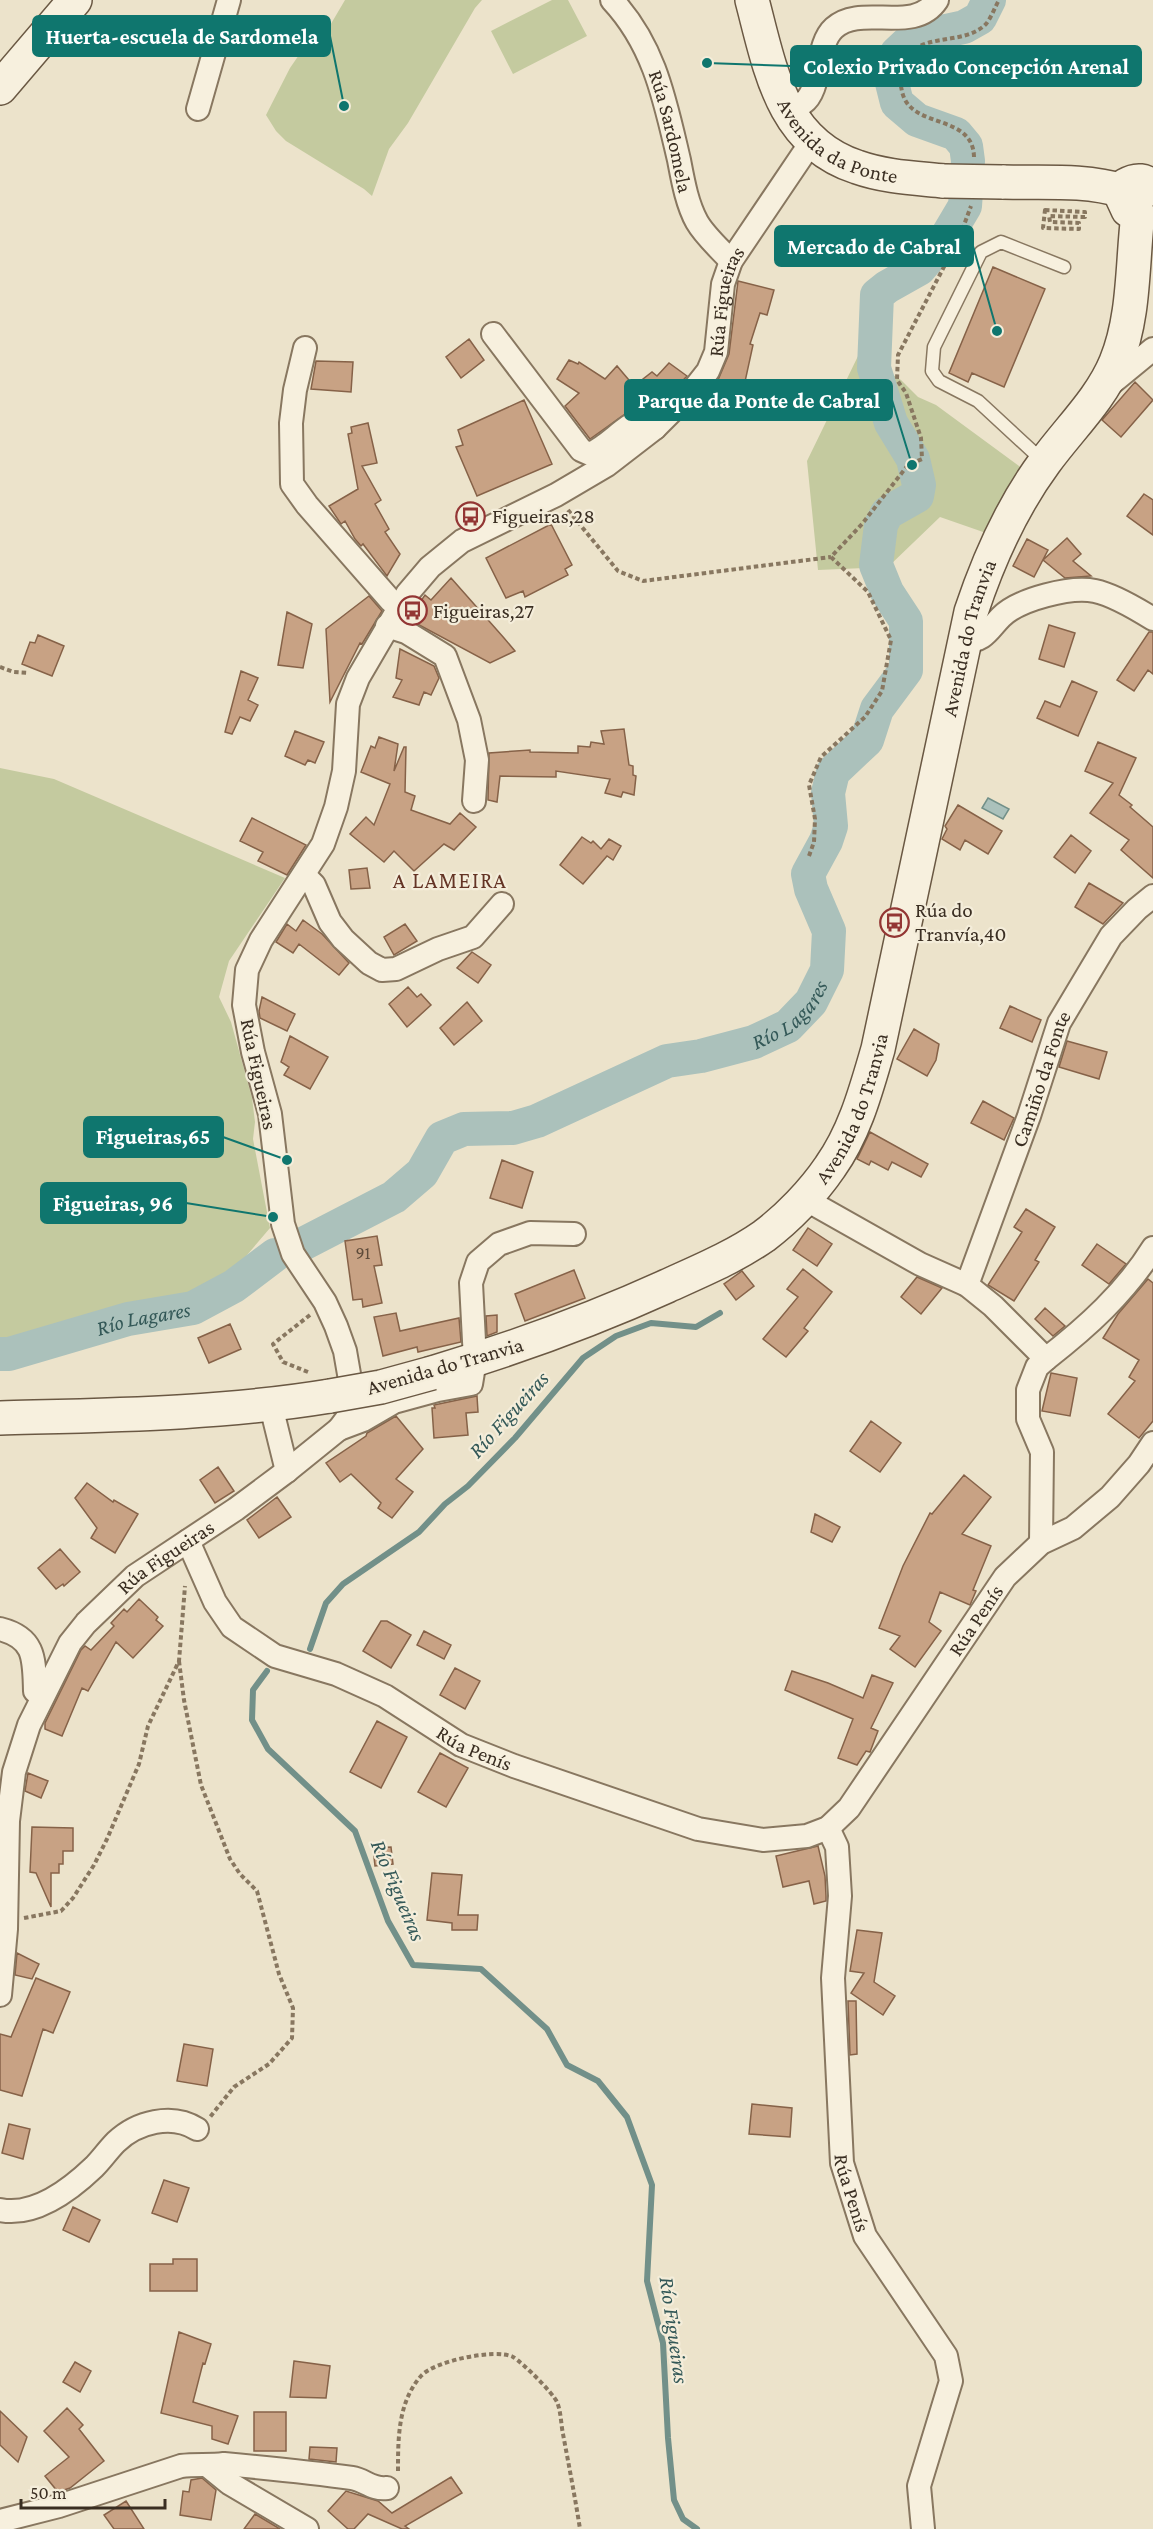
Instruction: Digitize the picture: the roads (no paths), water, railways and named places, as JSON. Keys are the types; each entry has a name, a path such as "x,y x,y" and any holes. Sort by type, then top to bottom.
{"main road":[{"path":"0,88 75,0"},
{"name":"Avenida da Ponte","path":"752,0 771,74 786,109 812,141 856,167 897,176 944,181 1108,187 1142,200"},
{"name":"Avenida do Tranvia","path":"0,1418 190,1412 271,1406 322,1385 381,1387 475,1360 568,1328 735,1254 764,1236 787,1216 830,1167 864,1100 878,1049 965,641 980,584 998,538 1021,497 1099,393 1115,365 1127,325 1142,200"}],"street":[{"path":"198,109 229,0"},
{"name":"Rúa Sardomela","path":"612,0 625,14 642,41 661,84 687,196 698,224 731,261"},
{"path":"786,109 804,103 811,93 824,46 834,28 850,19 925,13 937,0"},
{"name":"Rúa Figueiras","path":"0,1995 6,1921 8,1821 14,1772 29,1725 70,1643 86,1623 135,1576 190,1546 339,1429 351,1413 353,1397 345,1351 328,1308 293,1254 283,1224 270,1114 253,1052 244,1005 247,970 261,940 323,844 336,807 344,771 348,704 358,678 401,604 430,567 462,541 556,495 607,465 655,428 693,390 708,371 716,352 723,284 731,261 812,141"},
{"path":"493,334 582,450 590,454 601,449 631,423 643,419 655,428"},
{"path":"305,348 295,390 291,423 292,484 307,505 391,601 401,604"},
{"path":"1099,393 1153,349"},
{"path":"965,641 976,641 988,635 1001,617 1025,601 1083,589 1098,591 1153,619"},
{"path":"387,626 406,632 445,656 469,720 477,760 474,801"},
{"path":"304,875 314,885 330,922 343,939 369,963 382,970 396,969 438,949 473,936 502,904"},
{"name":"Camiño da Fonte","path":"967,1285 1029,1116 1059,1023 1111,936 1153,896"},
{"path":"803,1198 920,1264 967,1285 993,1306 1046,1359"},
{"path":"339,1429 363,1420 394,1402 471,1384 475,1360 471,1283 478,1262 499,1244 530,1233 574,1234"},
{"path":"1041,1543 1042,1452 1028,1419 1028,1390 1037,1367 1089,1326 1137,1273 1153,1248"},
{"path":"271,1406 287,1471"},
{"name":"Rúa Penís","path":"190,1546 215,1602 232,1627 275,1656 336,1674 385,1696 461,1745 514,1766 698,1829 763,1840 807,1836 828,1828 849,1808 1005,1577 1041,1543 1073,1528 1110,1497 1139,1464 1153,1443"},
{"path":"0,1629 23,1640 30,1648 34,1659 35,1690 42,1696"},
{"name":"Rúa Penís","path":"828,1828 837,1847 840,1896 833,1978 842,2163 865,2236 945,2356 951,2381 918,2486 923,2529"},
{"path":"0,2210 8,2212 33,2208 53,2198 96,2166 117,2142 146,2124 163,2120 189,2124 197,2129"},
{"path":"0,2521 59,2506 181,2466 196,2464 208,2466 224,2464 329,2475 356,2479 376,2489 387,2488"},
{"path":"208,2466 229,2483 307,2529"}],"lane":[{"path":"1045,463 978,401 939,381 932,371 934,347 981,252 1001,242 1064,267"}],"water":[{"path":"988,798 1009,809 1003,819 982,808"}],"waterway":[{"name":"Río Lagares","path":"301,1245 394,1197 422,1173 442,1138 464,1129 513,1128 537,1121 667,1061 701,1056 754,1042 788,1026 811,1002 827,970 829,931 811,889 808,874 826,841 831,826 828,793 833,772 867,740 877,709 906,670 906,621 887,592 876,565 881,525 887,513 917,496 919,485 913,459 891,423 874,368 877,295 919,269 946,238 965,206 968,161 966,146 956,134 917,120 897,103 892,83 897,53 913,38 964,27 980,18 989,0"},
{"name":"Río Lagares","path":"0,1354 9,1354 128,1319 193,1308 234,1286 275,1255"},
{"name":"Río Figueiras","path":"310,1649 326,1603 343,1584 419,1532 445,1504 468,1486 515,1438 583,1358 616,1336 651,1323 696,1327 720,1313"},
{"name":"Río Figueiras","path":"267,1671 253,1690 252,1720 268,1749 355,1831 388,1921 413,1965 481,1969 547,2029 567,2065 598,2081 627,2117 652,2185 647,2281 663,2343 674,2500 683,2519 697,2529"}],"place":[{"name":"Colexio Privado Concepción Arenal","path":"707,63"},
{"name":"Huerta-escuela de Sardomela","path":"344,106"},
{"name":"Mercado de Cabral","path":"997,331"},
{"name":"Parque da Ponte de Cabral","path":"912,465"},
{"name":"Figueiras,28","path":"471,516"},
{"name":"Figueiras,27","path":"412,611"},
{"name":"Rúa do Tranvía,40","path":"894,922"},
{"name":"Figueiras,65","path":"287,1160"},
{"name":"Figueiras, 96","path":"273,1217"}],"district":[{"name":"A LAMEIRA","path":"450,880"}]}
